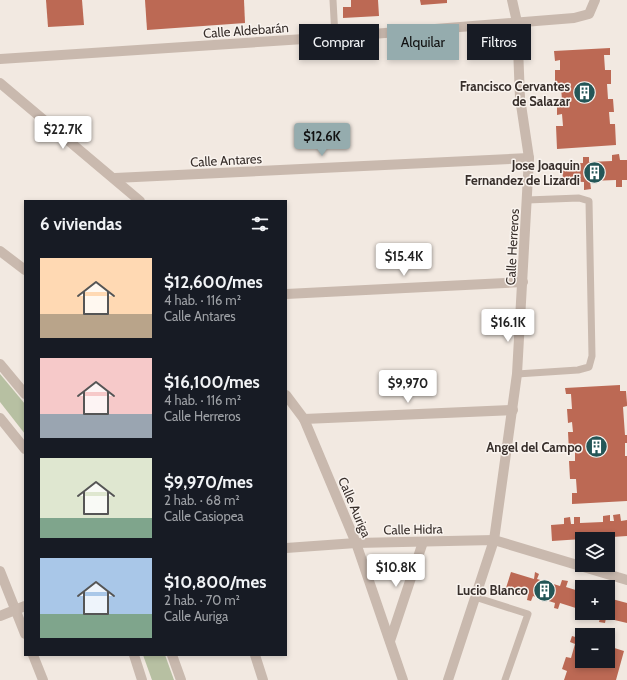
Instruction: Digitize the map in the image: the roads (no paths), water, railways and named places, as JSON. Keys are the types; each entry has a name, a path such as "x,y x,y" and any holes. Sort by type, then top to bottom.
{"street":[{"name":"Calle Herreros","path":"448,680 494,540 517,374 529,158 520,98 517,22 512,0"},
{"name":"Calle Aldebarán","path":"379,33 574,18 589,14 595,0"},
{"name":"Calle Aldebarán","path":"0,59 299,39"},
{"path":"0,83 115,178 139,200"},
{"name":"Calle Antares","path":"115,178 529,158"},
{"path":"0,251 24,269"},
{"path":"287,294 523,282"},
{"path":"0,364 24,393"},
{"name":"Calle Auriga","path":"287,396 304,419 356,543 403,680"},
{"path":"304,419 513,410"},
{"path":"0,418 24,448"},
{"name":"Calle Hidra","path":"287,548 356,543 494,540 627,580"},
{"path":"390,641 423,542"},
{"path":"0,571 20,608 24,629"},
{"path":"0,616 20,608"},
{"path":"33,656 43,680"},
{"path":"134,656 142,680"},
{"path":"172,656 181,680"},
{"path":"254,656 263,680"}],"lane":[{"path":"333,0 334,24"},
{"path":"517,374 578,370 589,366 592,356 589,201 579,198 527,200"},
{"path":"475,597 528,614 505,680"}],"place":[{"name":"Francisco Cervantes de Salazar","path":"585,93"},
{"name":"Jose Joaquin Fernandez de Lizardi","path":"595,172"},
{"name":"Angel del Campo","path":"597,447"},
{"name":"Lucio Blanco","path":"544,590"}]}
